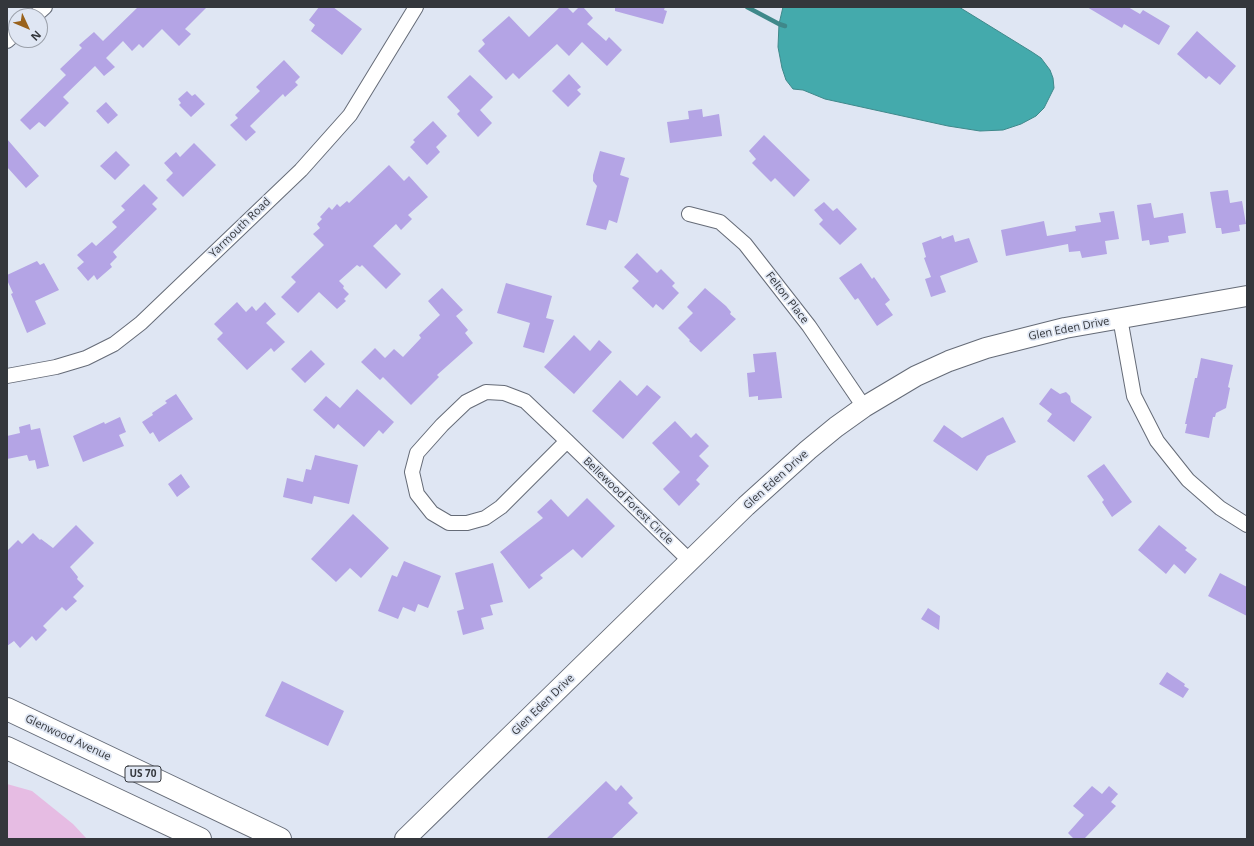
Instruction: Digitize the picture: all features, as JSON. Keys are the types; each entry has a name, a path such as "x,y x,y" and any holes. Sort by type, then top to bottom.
{"main road":[{"name":"Glen Eden Drive","path":"405,839 746,506 808,450 864,407 916,376 950,361 986,348 1065,328 1247,296"},
{"name":"Glenwood Avenue","path":"7,710 280,839"},
{"path":"7,748 200,839"}],"street":[{"name":"Yarmouth Road","path":"7,376 56,367 86,358 114,344 142,323 301,170 350,115 416,7"},
{"name":"Felton Place","path":"689,214 720,222 745,244 809,326 864,407"},
{"path":"1120,318 1134,396 1157,442 1188,480 1220,508 1247,525"},
{"name":"Bellewood Forest Circle","path":"567,441 501,507 485,518 467,524 449,523 432,513 417,494 412,472 417,453 442,425 466,402 486,392 504,393 525,401 567,441 690,561"}],"shaded area":[{"path":"7,784 32,791 73,824 87,839 7,839"}],"water":[{"path":"783,7 959,7 1041,58 1050,70 1054,88 1044,108 1036,116 1021,124 1003,130 980,131 948,126 825,99 803,90 793,89 786,80 778,47 779,24"}],"building":[{"path":"138,7 207,7 185,29 191,34 179,46 162,29 143,48 139,44 132,51 123,41 106,58 115,67 104,76 95,66 63,97 69,103 45,127 39,122 30,130 20,120 66,75 60,69 82,48 79,45 94,32 103,41"},
{"path":"319,7 333,7 362,29 342,55 311,31 315,25 309,20"},
{"path":"560,7 567,7 573,13 579,7 583,7 593,18 587,24 606,41 609,37 622,50 607,66 582,42 569,56 557,44 519,79 513,73 506,80 478,51 485,44 482,40 509,16 529,37"},
{"path":"615,7 665,7 664,10 667,11 663,24 615,11"},
{"path":"1087,7 1128,7 1140,14 1143,10 1170,26 1159,45 1124,24 1122,28"},
{"path":"1197,31 1236,66 1220,85 1209,76 1206,79 1177,54"},
{"path":"284,60 300,77 295,82 298,85 285,97 283,94 250,126 256,132 246,141 230,125 238,118 235,115 260,91 256,87"},
{"path":"569,74 581,87 577,90 581,94 568,107 552,91"},
{"path":"470,75 493,97 480,110 492,123 478,137 457,114 460,111 447,97"},
{"path":"187,91 192,96 195,94 205,104 191,117 179,105 181,103 178,99"},
{"path":"106,102 118,115 108,124 96,111"},
{"path":"702,109 703,117 719,114 722,136 670,143 667,122 689,119 688,111"},
{"path":"433,121 447,136 436,147 440,152 427,165 410,147 415,142 413,140"},
{"path":"764,135 810,180 794,197 775,178 771,182 752,163 756,159 749,151"},
{"path":"7,139 39,176 26,188 7,167"},
{"path":"194,143 216,165 183,197 166,180 173,173 164,163 176,152 180,157"},
{"path":"116,151 130,165 115,180 100,166"},
{"path":"600,151 625,158 620,175 629,178 617,223 609,220 606,230 586,225 597,186 593,181 593,175"},
{"path":"389,165 404,181 409,176 428,197 408,215 412,219 401,230 396,224 373,246 401,274 386,289 362,265 360,267 357,265 339,281 349,294 344,299 346,301 337,309 319,292 298,313 281,297 296,282 291,277 324,245 313,234 320,228 317,224 322,219 320,217 329,207 332,210 337,204 340,207 347,201 349,203"},
{"path":"144,184 158,198 152,204 157,209 113,252 117,257 110,264 112,267 97,280 94,275 88,281 77,268 84,262 77,255 92,242 96,246 117,227 112,222 125,210 121,206"},
{"path":"1228,190 1230,203 1242,201 1246,224 1239,225 1240,231 1222,234 1221,228 1216,228 1210,192"},
{"path":"824,202 833,211 837,208 857,229 840,245 819,224 823,220 814,210"},
{"path":"1151,203 1154,218 1183,213 1186,233 1168,236 1169,242 1150,245 1149,240 1142,241 1137,205"},
{"path":"1114,211 1119,239 1105,241 1107,254 1082,258 1080,251 1069,252 1068,244 1006,256 1001,230 1044,221 1047,236 1076,231 1075,226 1101,222 1099,213"},
{"path":"953,235 955,242 969,238 978,262 940,276 946,292 931,297 925,279 931,277 924,258 926,257 922,243 941,236 942,239"},
{"path":"637,253 657,273 661,269 675,283 672,286 679,293 663,310 656,304 653,308 632,288 639,281 624,267"},
{"path":"37,261 40,265 44,263 59,290 35,301 46,324 27,333 11,294 13,293 7,280 7,275"},
{"path":"861,263 872,279 874,277 890,300 885,304 893,315 877,326 858,298 855,300 839,278"},
{"path":"506,283 552,296 546,318 554,320 544,353 523,347 530,323 497,313"},
{"path":"442,288 463,310 456,316 468,330 465,333 473,343 437,375 439,377 411,405 383,377 380,380 361,362 375,348 385,358 394,349 403,357 421,338 419,335 440,315 428,301"},
{"path":"705,288 726,306 731,312 730,314 736,319 701,352 678,328 693,313 687,307"},
{"path":"237,302 246,312 252,306 256,311 265,302 276,314 266,323 285,342 274,352 271,348 247,370 217,339 223,333 214,324"},
{"path":"574,335 590,351 599,340 612,352 574,394 544,367"},
{"path":"311,350 325,364 305,383 291,369"},
{"path":"776,352 782,398 758,400 758,396 749,397 747,373 755,372 753,354"},
{"path":"1201,358 1233,365 1228,387 1230,388 1226,408 1216,413 1215,417 1213,417 1209,438 1185,433 1187,424 1185,424"},
{"path":"620,380 637,396 647,385 661,397 623,439 592,411"},
{"path":"1051,388 1060,394 1066,392 1070,396 1071,402 1092,417 1074,442 1047,421 1052,414 1039,404"},
{"path":"357,389 394,422 383,434 379,430 364,447 338,424 334,429 313,410 326,396 340,408"},
{"path":"176,394 193,419 159,442 153,432 150,434 142,422 167,403 165,401"},
{"path":"120,417 126,432 119,435 124,446 83,462 73,436 104,422 105,424"},
{"path":"1003,417 1016,442 987,456 977,471 933,441 944,425 962,438"},
{"path":"675,421 691,438 696,433 709,446 699,456 709,466 696,480 700,484 679,506 663,489 680,472 652,443"},
{"path":"30,424 31,430 40,428 49,466 37,469 35,460 29,461 27,455 7,459 7,436 20,433 19,427"},
{"path":"315,455 358,465 349,504 314,496 312,504 283,497 287,478 303,482 306,469 311,470"},
{"path":"1104,464 1132,502 1112,517 1102,502 1104,500 1087,476"},
{"path":"181,474 190,487 177,497 168,484"},
{"path":"587,498 615,526 582,558 573,549 540,575 543,578 529,589 500,552 543,518 537,512 551,499 568,517"},
{"path":"353,514 389,548 361,578 350,568 336,582 311,559"},
{"path":"76,525 94,543 70,567 78,577 77,579 84,586 73,597 77,601 66,611 62,607 43,626 47,630 36,641 32,636 20,648 14,641 7,646 7,551 18,540 22,544 33,533 40,540 41,539 53,548"},
{"path":"1159,525 1187,548 1185,550 1197,559 1185,574 1174,564 1166,574 1138,550"},
{"path":"404,561 441,576 428,608 418,604 415,612 403,607 398,619 378,611 392,575 397,577"},
{"path":"493,563 503,602 490,605 493,615 481,618 484,629 463,635 457,611 464,609 455,573"},
{"path":"1220,573 1247,587 1247,616 1208,596"},
{"path":"928,608 940,616 939,630 921,619"},
{"path":"1167,672 1185,684 1184,686 1189,689 1183,698 1159,684"},
{"path":"282,681 344,711 328,746 265,716"},
{"path":"606,781 616,791 621,785 633,798 628,803 638,813 611,839 546,839"},
{"path":"1092,786 1102,794 1109,786 1118,794 1111,802 1116,806 1084,839 1074,839 1068,833 1084,815 1073,806"}],"waterway":[{"path":"747,7 785,26"}]}
